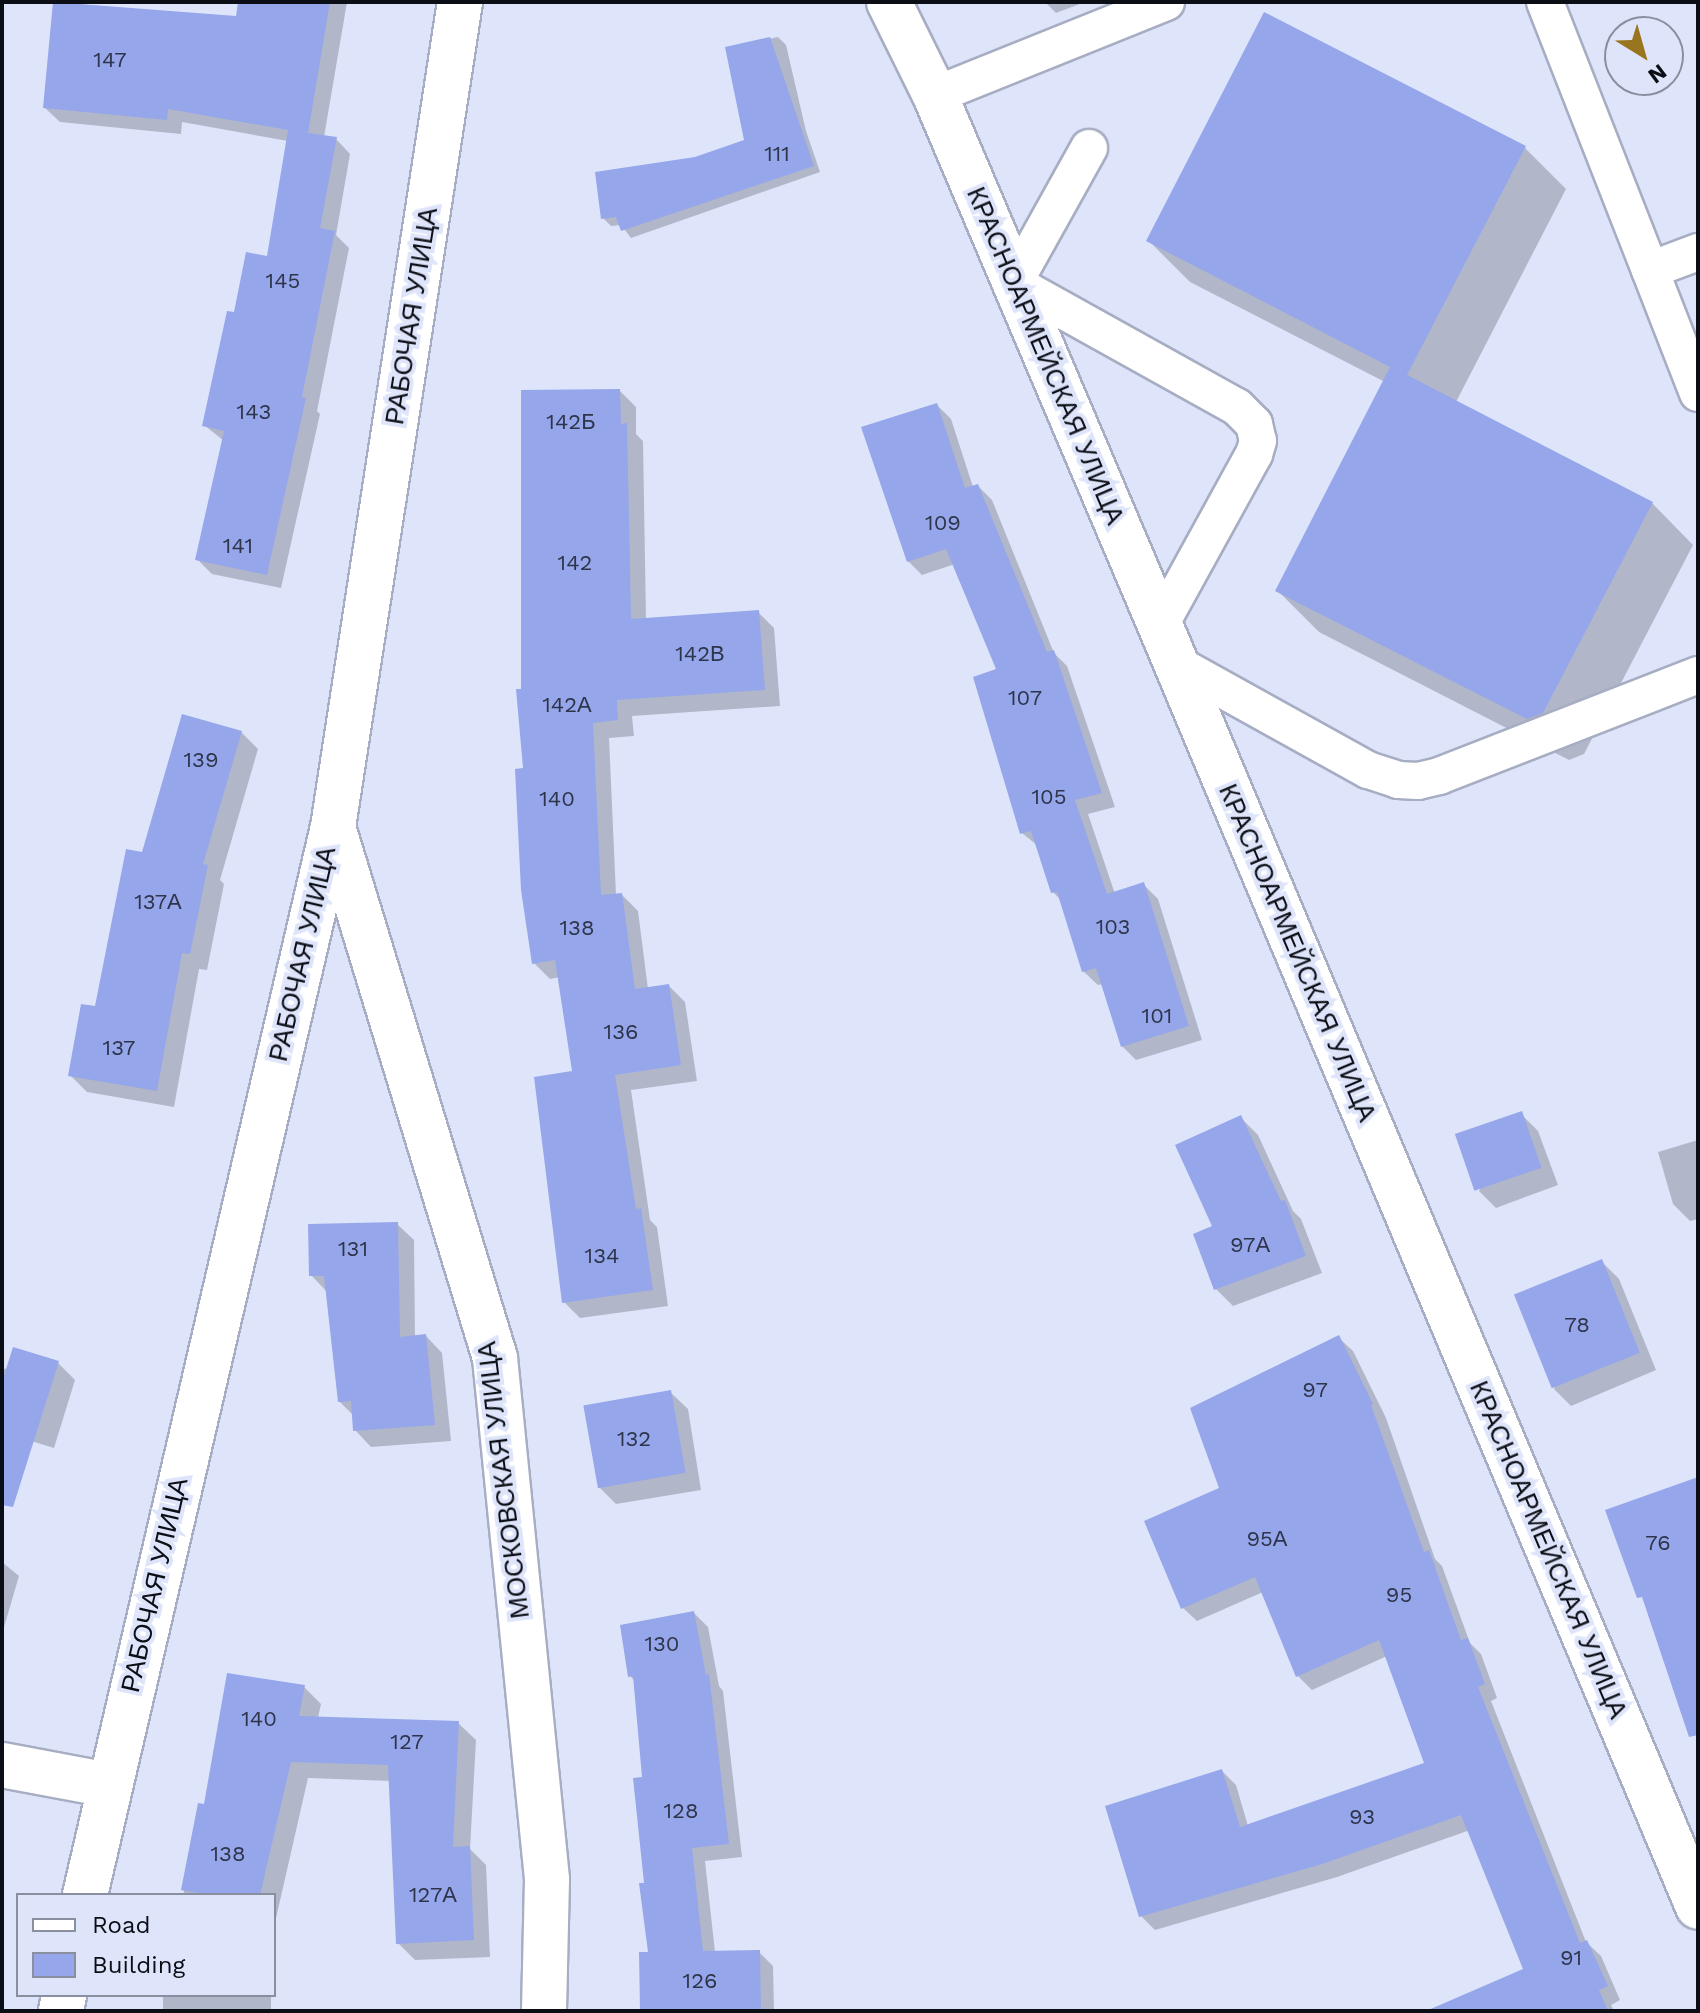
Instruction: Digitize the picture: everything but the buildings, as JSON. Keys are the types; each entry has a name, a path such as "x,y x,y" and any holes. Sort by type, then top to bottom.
{"street":[{"name":"РАБОЧАЯ УЛИЦА","path":"85,1893 333,827 460,2"},
{"name":"КРАСНОАРМЕЙСКАЯ УЛИЦА","path":"889,2 935,95 1698,1907"},
{"name":"МОСКОВСКАЯ УЛИЦА","path":"333,827 495,1358 547,1879 544,2011"},
{"path":"2,1765 109,1785"}],"lane":[{"path":"935,95 1166,2"},
{"path":"1545,2 1698,393"},
{"path":"1089,148 1014,283 1237,407 1254,424 1258,441 1168,644 1368,770 1398,780 1418,781 1439,776 1698,675"},
{"path":"1650,270 1698,252"}]}
